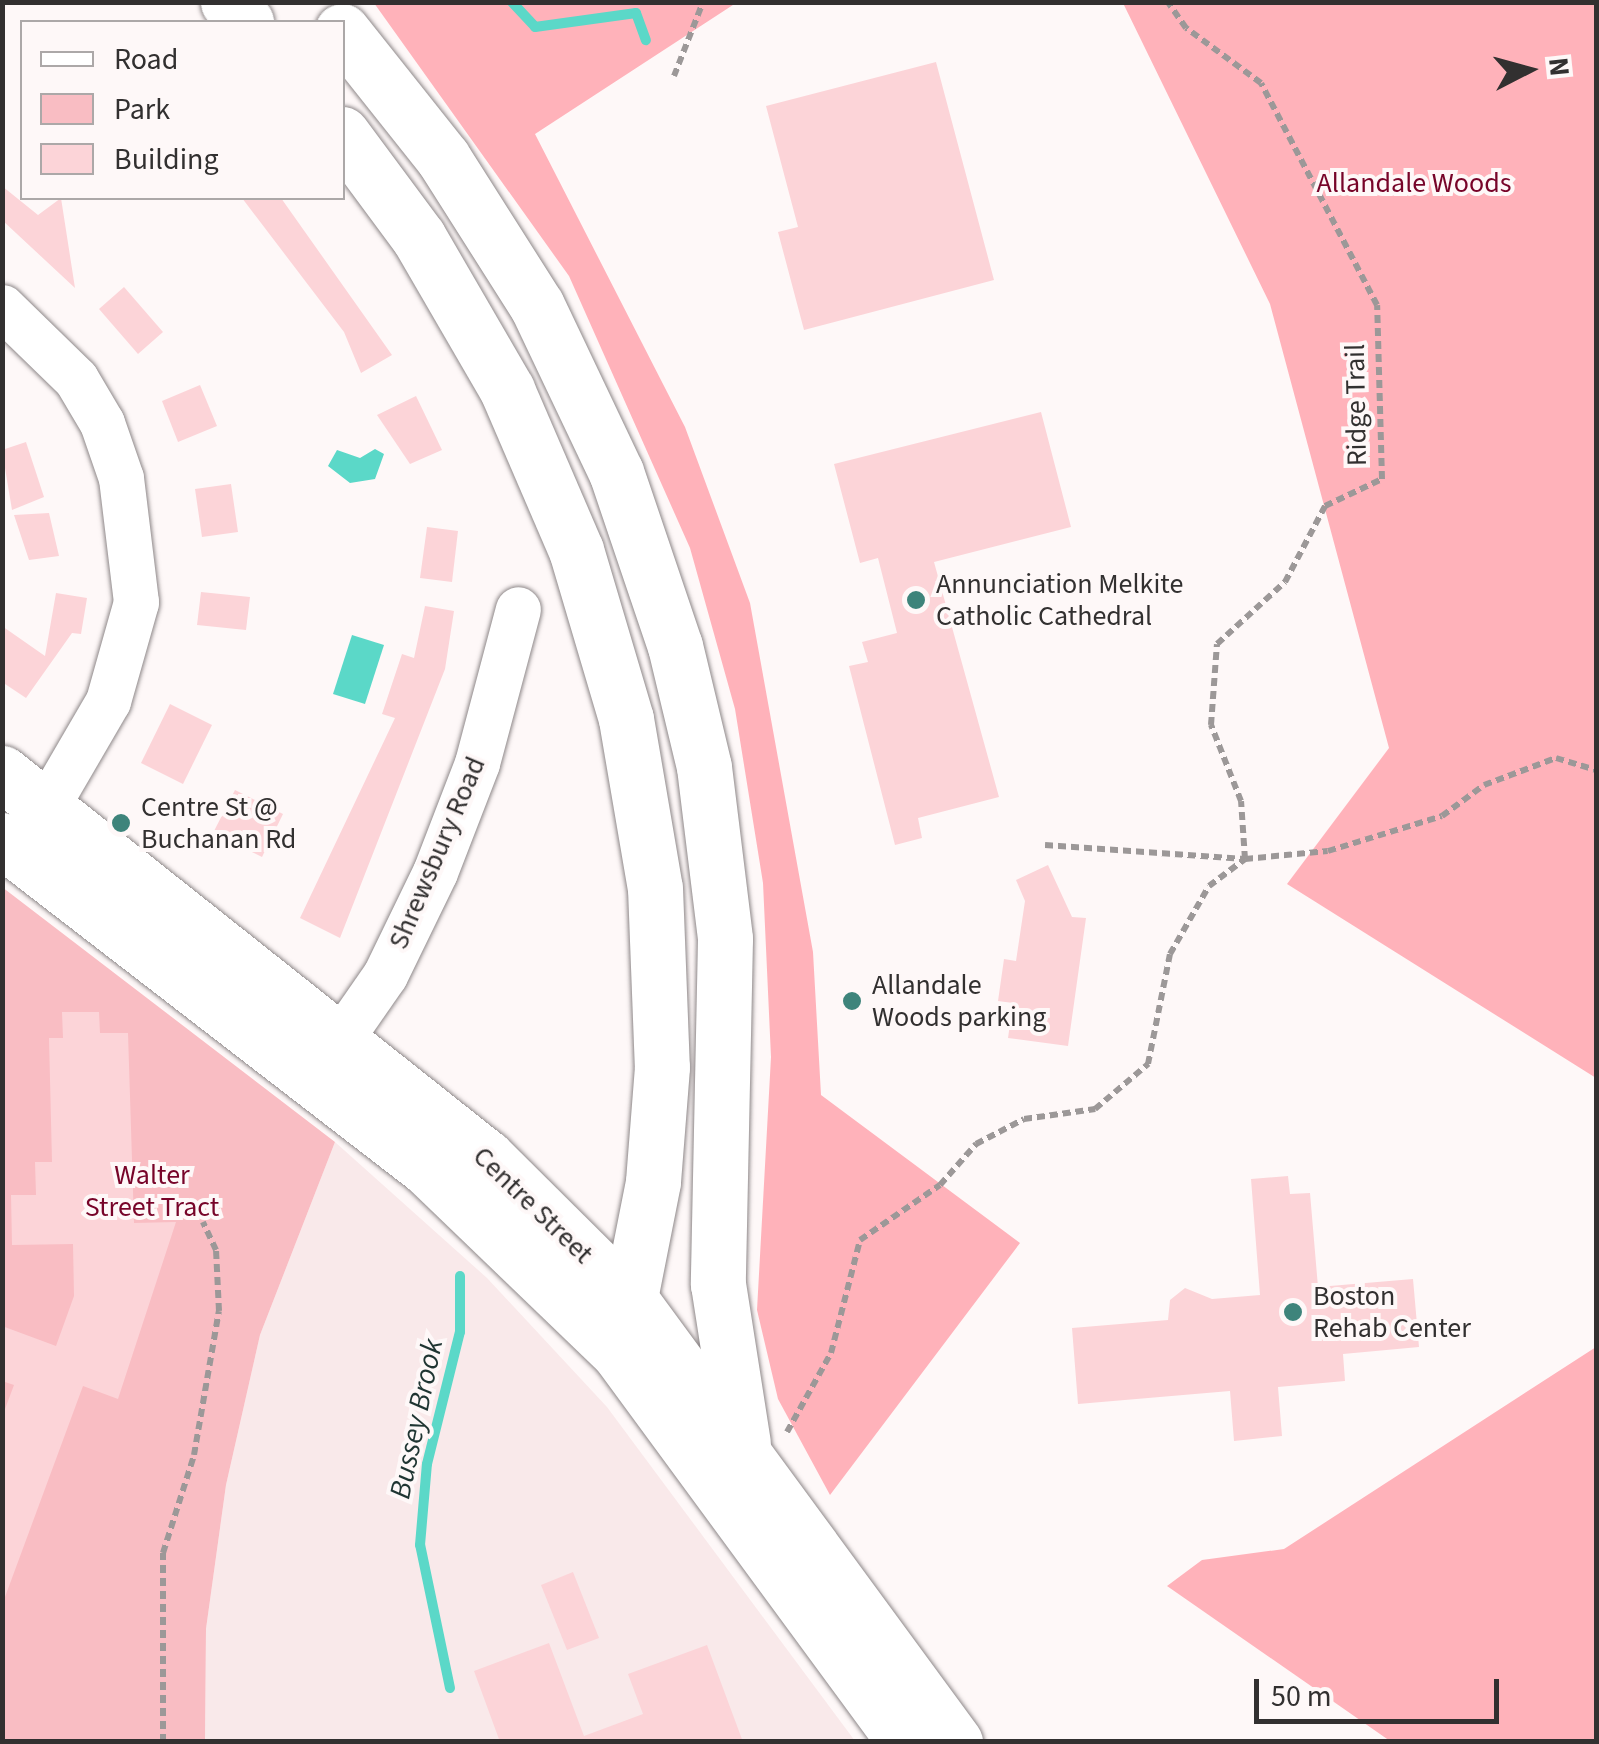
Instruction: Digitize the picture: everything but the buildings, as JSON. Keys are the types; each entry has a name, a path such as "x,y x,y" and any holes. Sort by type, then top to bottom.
{"main road":[{"path":"345,35 443,158 537,306 616,472 676,646 704,767 726,939 718,1284 765,1438"},
{"path":"345,138 420,238 507,390 576,550 616,681 652,862 662,1007 654,1182 626,1327"},
{"name":"Centre Street","path":"2,774 50,806 327,1058"},
{"name":"Centre Street","path":"11,846 327,1058 486,1158 626,1327 905,1742"},
{"name":"Centre Street","path":"626,1327 765,1438 955,1742"}],"street":[{"path":"2,307 76,379 102,423 131,534 136,602 127,649 50,806 11,846"},
{"name":"Shrewsbury Road","path":"327,1058 385,976 434,872 477,763 518,609"}],"path":[{"path":"674,76 703,2"},
{"name":"Ridge Trail","path":"1168,2 1186,28 1261,83 1376,305 1382,479 1325,506 1284,582 1217,644 1212,725 1241,801 1245,858"},
{"path":"1046,844 1245,858 1328,851 1442,816 1484,785 1556,758 1596,770"},
{"path":"765,1438 832,1353 860,1240 940,1185 976,1144 1024,1118 1062,1118 1124,1092 1148,1064 1170,954 1208,886 1245,858"},
{"path":"163,1742 163,1553 194,1455 219,1311 216,1250 204,1222"}],"shaded area":[{"path":"375,449 384,454 375,479 350,483 328,466 337,450 360,458"},
{"path":"352,635 384,645 365,704 333,694"},
{"path":"335,1142 487,1278 607,1407 855,1741 205,1742 206,1629 226,1485 260,1335"}],"green space":[{"path":"374,3 736,3 535,134 685,427 750,603 813,952 821,1095 1020,1243 830,1495 778,1399 757,1310 771,1057 763,883 735,709 690,548 569,276"},
{"name":"Allandale Woods","path":"1123,3 1596,3 1596,1078 1287,884 1389,748 1270,304"},
{"name":"Walter Street Tract","path":"2,887 335,1142 260,1335 226,1485 206,1629 205,1741 3,1741"},
{"path":"1596,1347 1596,1741 1390,1741 1167,1586 1202,1560 1284,1549"}],"waterway":[{"path":"512,2 535,27 636,13 646,40"},
{"name":"Bussey Brook","path":"450,1688 420,1545 427,1464 460,1332 460,1276"}],"place":[{"name":"Annunciation Melkite Catholic Cathedral","path":"916,600"},
{"name":"Centre St @ Buchanan Rd","path":"121,823"},
{"name":"Allandale Woods parking","path":"852,1001"},
{"name":"Boston Rehab Center","path":"1293,1312"}]}
